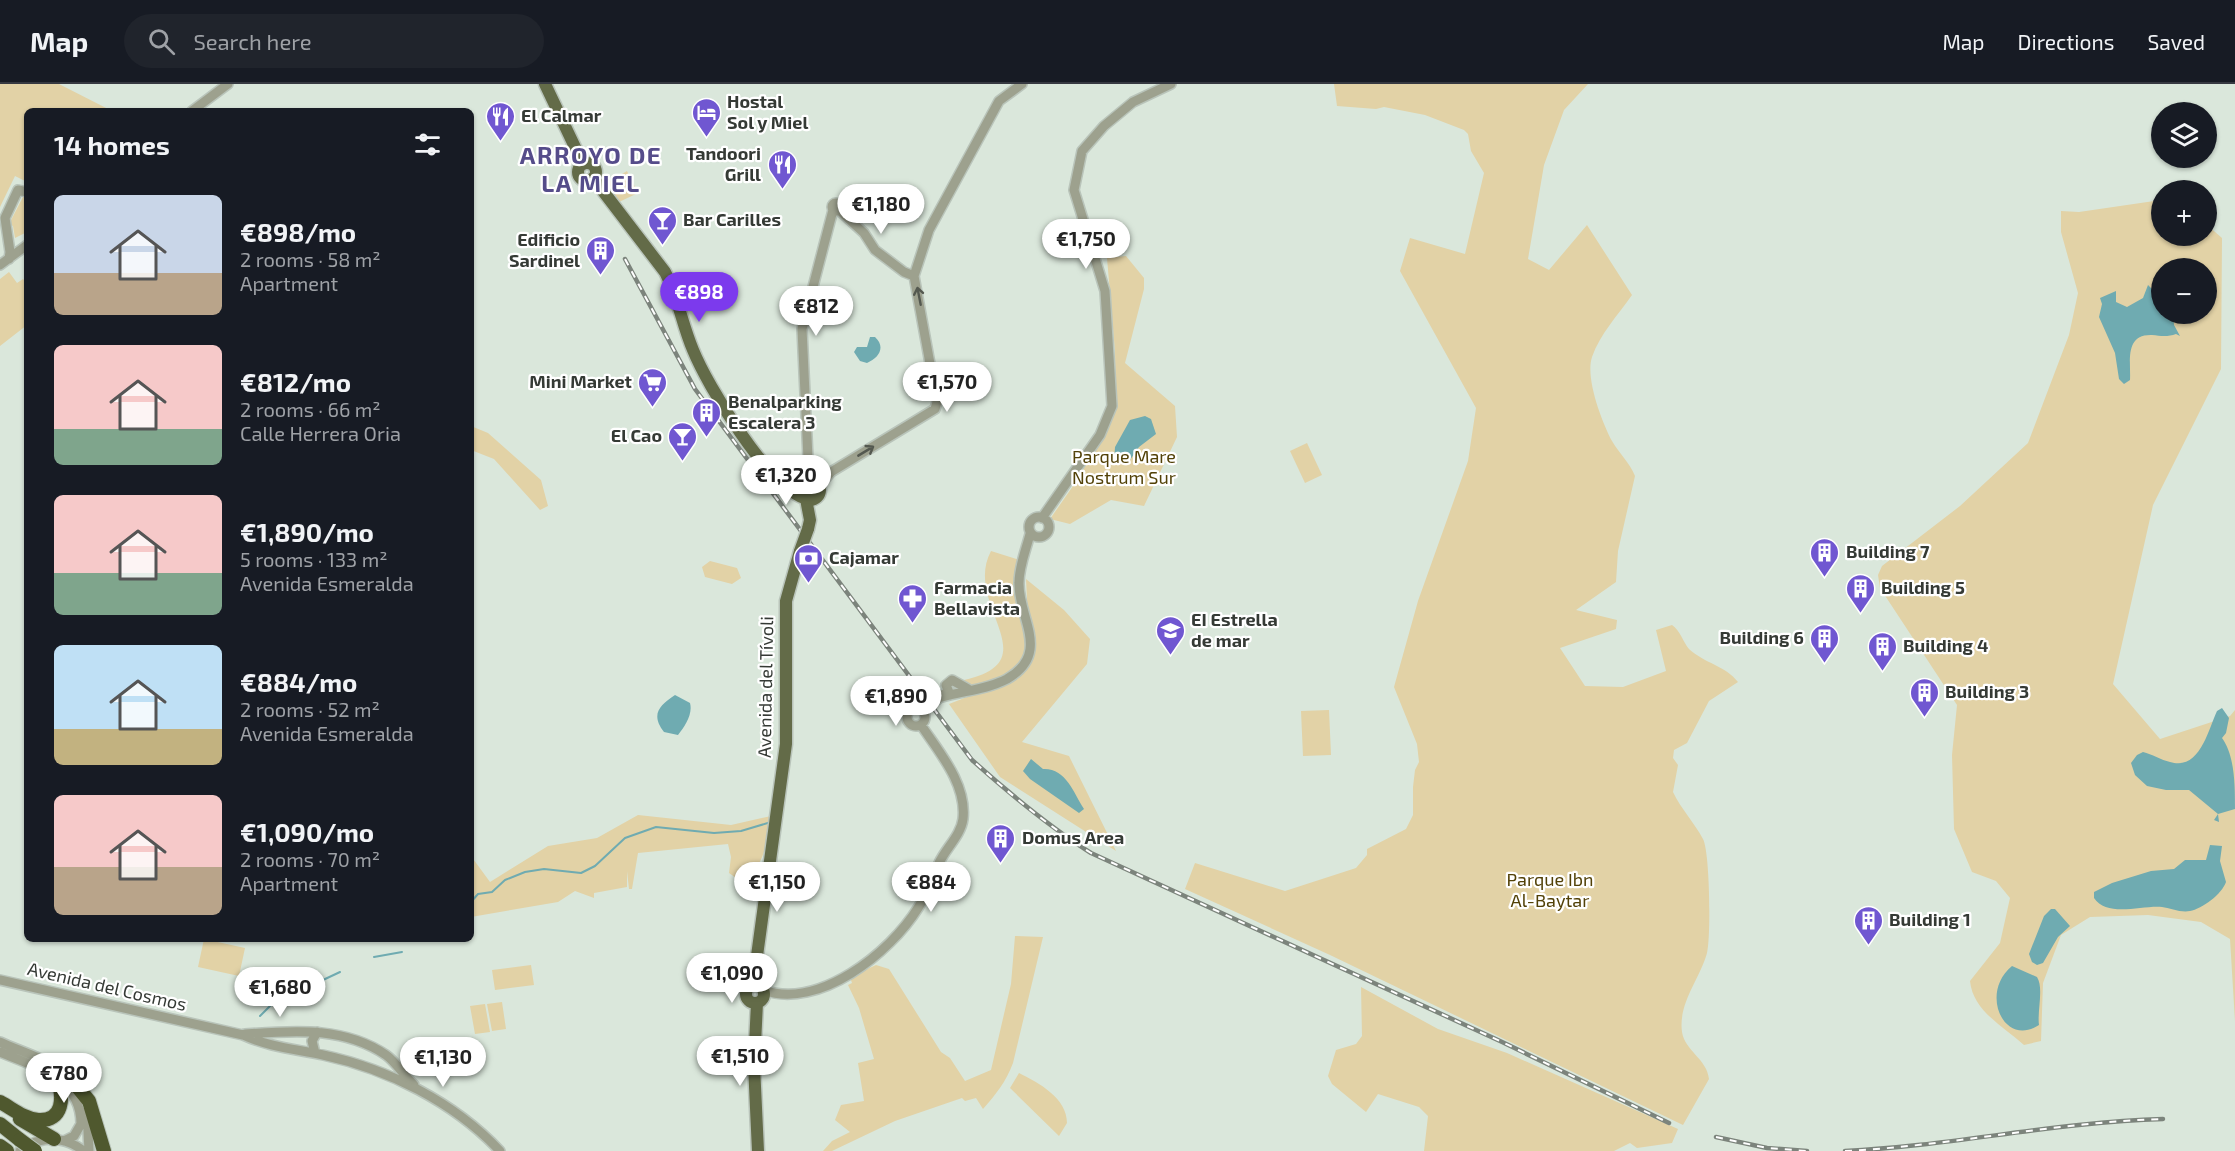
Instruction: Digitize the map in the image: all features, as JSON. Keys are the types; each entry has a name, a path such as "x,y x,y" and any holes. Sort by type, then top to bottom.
{"highway":[{"path":"0,1104 27,1117 40,1120 52,1117 62,1103 62,1090 57,1079"},
{"path":"76,1086 89,1101 104,1151"},
{"path":"0,1104 59,1140"},
{"path":"0,1124 20,1145 35,1151"},
{"path":"0,1146 7,1151"}],"main road":[{"path":"545,84 583,164 579,168 580,176 585,180 593,178 665,272 673,288 693,351 720,403 743,436 784,484 810,490"},
{"name":"Avenida del Tívoli","path":"758,1151 754,1065 758,994 756,968 786,744 786,601 808,523 810,490"}],"street":[{"path":"196,108 228,84"},
{"path":"810,490 831,472 934,409 937,402 914,276 929,230 999,100 1022,84"},
{"path":"1042,518 1100,435 1112,406 1105,291 1074,190 1082,151 1104,126 1133,102 1171,84"},
{"path":"9,258 5,219 18,190 24,191"},
{"path":"810,490 802,329 836,210 864,233 875,250 904,272 914,276"},
{"path":"0,266 24,247"},
{"path":"946,694 957,695 963,689 987,687 1006,679 1017,671 1027,658 1031,640 1018,586 1020,568 1030,534 1030,521 1036,517 1042,518 1048,525 1047,534 1038,538 1030,534"},
{"path":"921,725 912,725 908,717 912,710 923,711 946,694 950,681 955,680 963,689"},
{"path":"921,725 925,719 923,711"},
{"path":"758,994 798,994 826,986 881,952 918,909 938,863 957,834 963,816 954,775 921,725"},
{"name":"Avenida del Cosmos","path":"3,981 243,1035 263,1044 315,1051 361,1065 419,1090 452,1110 500,1151"},
{"path":"317,1032 312,1041 315,1051 375,1066 383,1061 382,1053"},
{"name":"Avenida del Cosmos","path":"243,1035 317,1032 345,1037 382,1053 419,1090"},
{"path":"0,1042 55,1067 76,1086 88,1115 89,1151"},
{"path":"0,1052 57,1079 75,1097 81,1116 79,1130 59,1140 20,1145"},
{"path":"59,1140 84,1151"}],"green space":[{"path":"0,84 59,84 106,108 24,108 24,180 15,176 0,207"},
{"name":"Parque Ibn Al-Baytar","path":"1334,84 1588,84 1564,110 1544,165 1528,259 1549,270 1587,225 1632,295 1600,340 1590,366 1593,388 1604,423 1612,441 1635,476 1618,551 1616,582 1576,610 1617,620 1616,629 1560,648 1585,686 1623,687 1666,671 1656,630 1672,625 1689,649 1727,672 1738,682 1709,701 1687,743 1674,750 1673,758 1678,765 1673,792 1703,839 1709,895 1707,953 1686,1001 1682,1032 1687,1045 1704,1066 1709,1079 1683,1125 1330,955 1185,889 1195,863 1285,891 1356,868 1367,855 1367,849 1406,829 1413,815 1413,787 1415,770 1419,762 1417,744 1394,687 1418,601 1468,461 1476,408 1400,271 1410,238 1465,254 1484,173 1471,151 1468,134 1464,130 1425,115 1384,107 1376,109 1337,106"},
{"path":"627,171 638,193 619,202 608,182"},
{"path":"24,195 24,234 15,238 13,226 9,224"},
{"path":"2151,201 2151,246 2217,246 2217,234 2222,238 2221,369 2153,505 2113,684 2160,739 2230,716 2235,710 2235,1021 2230,939 2201,922 2148,915 2090,917 2061,935 2043,983 2041,1041 2024,1045 1990,1017 1972,992 1970,981 2000,943 2010,898 1996,881 1972,872 1954,829 1952,755 1957,705 1880,588 1878,575 1882,566 1960,506 2028,443 2069,335 2078,293 2061,232 2061,211 2079,212"},
{"name":"Parque Mare Nostrum Sur","path":"1126,256 1144,278 1144,289 1125,363 1175,406 1177,437 1144,506 1111,500 1070,524 1050,519 1080,476 1116,407 1115,351 1107,258"},
{"path":"9,272 17,283 24,280 24,327 0,346 0,279"},
{"path":"474,427 488,433 541,480 548,506 540,510 494,459 474,451"},
{"path":"1307,443 1322,475 1305,483 1290,451"},
{"path":"991,551 1020,560 1027,617 1026,647 1023,660 1012,673 994,681 969,687 964,680 989,671 1001,659 1003,645 987,591 985,571"},
{"path":"710,561 737,568 741,578 732,584 705,577 702,567"},
{"path":"1026,579 1064,610 1090,639 1087,664 1022,742 1069,756 1116,851 1000,777 949,704 1008,681 1030,659"},
{"path":"1329,710 1331,755 1303,756 1301,711"},
{"path":"638,815 731,825 771,816 766,845 759,863 748,876 739,880 729,873 731,857 728,844 638,853 632,889 629,889 627,871 627,887 594,893 594,898 575,891 558,902 474,916 474,860 490,882 548,846 597,838"},
{"path":"1015,936 1043,937 1013,1063 1000,1087 983,1109 976,1098 965,1101 962,1098 895,1121 832,1151 823,1151 832,1141 850,1132 835,1120 841,1105 864,1101 858,1063 874,1059 859,1008 848,985 852,983 850,977 876,965 889,969 941,1052 950,1058 965,1081 991,1070 1011,984"},
{"path":"203,942 218,942 245,948 239,976 198,967"},
{"path":"531,965 534,985 495,990 492,970"},
{"path":"1361,987 1438,1029 1507,1053 1678,1129 1672,1143 1637,1148 1630,1143 1614,1151 1424,1151 1428,1116 1419,1107 1378,1094 1366,1112 1332,1084 1328,1076 1336,1050 1356,1044 1362,1036"},
{"path":"502,1002 506,1029 492,1031 487,1004"},
{"path":"485,1004 490,1032 475,1034 470,1006"},
{"path":"1019,1073 1050,1092 1062,1106 1067,1123 1059,1136 1010,1088"}],"water":[{"path":"2148,285 2151,288 2151,324 2174,324 2180,336 2176,334 2152,335 2137,339 2131,350 2130,380 2124,384 2119,379 2115,353 2099,317 2102,304 2100,298 2116,291 2116,302 2127,307 2143,298"},
{"path":"870,337 875,337 878,341 880,352 867,363 860,361 854,352 857,347 867,347"},
{"path":"1145,416 1151,419 1156,434 1139,447 1130,460 1114,461 1115,447 1130,420"},
{"path":"675,695 690,703 691,707 688,720 678,735 664,732 657,715 661,706"},
{"path":"2222,708 2229,718 2226,733 2222,738 2232,762 2235,809 2218,814 2189,790 2166,790 2147,786 2135,775 2131,763 2137,755 2143,752 2170,762 2180,763 2189,760 2196,755 2217,711"},
{"path":"1031,759 1043,769 1058,772 1068,782 1084,809 1079,813 1030,779 1023,771"},
{"path":"2210,845 2222,846 2220,861 2226,882 2216,896 2195,910 2179,911 2162,907 2107,908 2094,898 2094,892 2112,883 2151,871 2174,869 2185,860 2206,860"},
{"path":"2051,909 2055,909 2070,926 2058,937 2043,963 2037,965 2032,962 2029,954 2044,916"},
{"path":"2012,966 2037,977 2039,982 2039,1025 2026,1030 2015,1029 2006,1024 1997,1003 1997,990 2002,977"}],"waterway":[{"path":"474,899 478,894 492,892 505,880 525,872 544,869 581,873 595,866 625,838 656,827 714,833 741,831 771,822"},
{"path":"374,957 402,952"},
{"path":"260,1016 272,1004 340,972"}],"railway":[{"path":"625,259 695,389 972,760 1015,797 1091,853 1500,1041 1669,1123"},
{"path":"1845,1151 2083,1125 2163,1119"},
{"path":"1716,1137 1767,1148 1807,1151"}],"place":[{"name":"Hostal Sol y Miel","path":"706,138"},
{"name":"El Calmar","path":"500,142"},
{"name":"Tandoori Grill","path":"782,190"},
{"name":"Bar Carilles","path":"662,246"},
{"name":"Edificio Sardinel","path":"601,276"},
{"name":"Mini Market","path":"653,408"},
{"name":"Benalparking Escalera 3","path":"707,438"},
{"name":"El Cao","path":"683,462"},
{"name":"Building 7","path":"1825,578"},
{"name":"Cajamar","path":"808,584"},
{"name":"Building 5","path":"1860,614"},
{"name":"Farmacia Bellavista","path":"913,624"},
{"name":"EI Estrella de mar","path":"1170,656"},
{"name":"Building 6","path":"1825,664"},
{"name":"Building 4","path":"1882,672"},
{"name":"Building 3","path":"1924,718"},
{"name":"Domus Area","path":"1001,864"},
{"name":"Building 1","path":"1868,946"}],"district":[{"name":"ARROYO DE LA MIEL","path":"591,170"}]}
